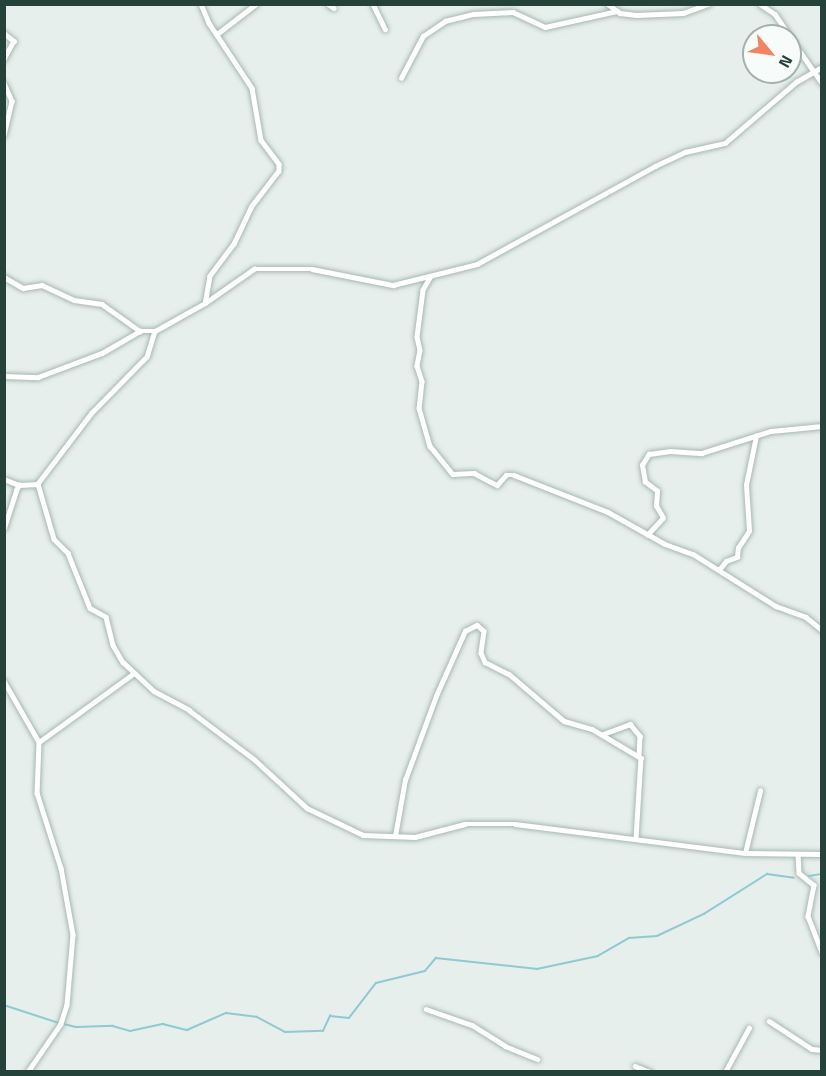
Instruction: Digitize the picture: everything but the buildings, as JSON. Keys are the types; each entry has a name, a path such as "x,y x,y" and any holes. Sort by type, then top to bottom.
{"street":[{"path":"201,4 217,34 252,88 261,140 277,159 279,171 252,206 234,244 210,276 205,303"},
{"path":"217,34 256,4"},
{"path":"328,4 334,8"},
{"path":"373,4 385,29"},
{"path":"608,4 617,11"},
{"path":"400,78 423,36 445,21 473,14 513,12 545,27 617,11 636,15 683,13 708,4"},
{"path":"760,4 775,14 782,24"},
{"path":"4,33 14,41 4,59"},
{"path":"802,57 811,73 822,83"},
{"path":"4,376 38,376 102,353 140,331 155,331 205,303 246,273 261,267 312,269 386,285 477,264 655,166 685,152 725,143 811,73 822,67"},
{"path":"4,83 12,101 4,135"},
{"path":"431,276 423,290 417,337 422,381 419,408 430,446 453,474 474,473 497,485 506,475 514,474 608,512 647,535 719,570 776,606 806,617 822,630"},
{"path":"4,277 18,287 42,285 74,300 102,304 140,331"},
{"path":"4,479 20,485 38,484 92,413 147,357 155,331"},
{"path":"647,535 663,518 656,506 657,491 645,482 645,457 661,451 702,453 771,431 822,426"},
{"path":"719,570 726,561 737,557 738,548 749,531 746,485 756,436"},
{"path":"38,484 54,539 67,550 88,606 106,617 113,645 133,674 189,710 255,759 317,815 357,834 415,837 457,825 488,823 636,837 745,853 822,854"},
{"path":"4,528 20,485"},
{"path":"395,836 409,769 436,696 465,631 472,626 484,631 481,653 485,662 509,674 564,721 603,734 639,755"},
{"path":"39,742 133,674"},
{"path":"4,681 39,742 37,793 62,868 72,950 64,1016 28,1071"},
{"path":"603,734 630,724 640,736 639,755 643,764 636,792 636,837"},
{"path":"745,853 760,791"},
{"path":"798,854 799,873 814,885 808,916 822,952"},
{"path":"426,1009 472,1025 505,1046 537,1059"},
{"path":"769,1022 812,1049 822,1050"},
{"path":"725,1071 749,1028"},
{"path":"635,1066 650,1071"}],"waterway":[{"path":"64,1024 76,1027 113,1026 130,1031 163,1024 187,1030 226,1013 257,1017 285,1032 323,1031 330,1016 349,1018 376,983 425,971 436,958 537,969 598,956 629,938 657,936 704,914 767,874 794,878"},
{"path":"809,876 822,874"},
{"path":"4,1005 59,1023"}]}
